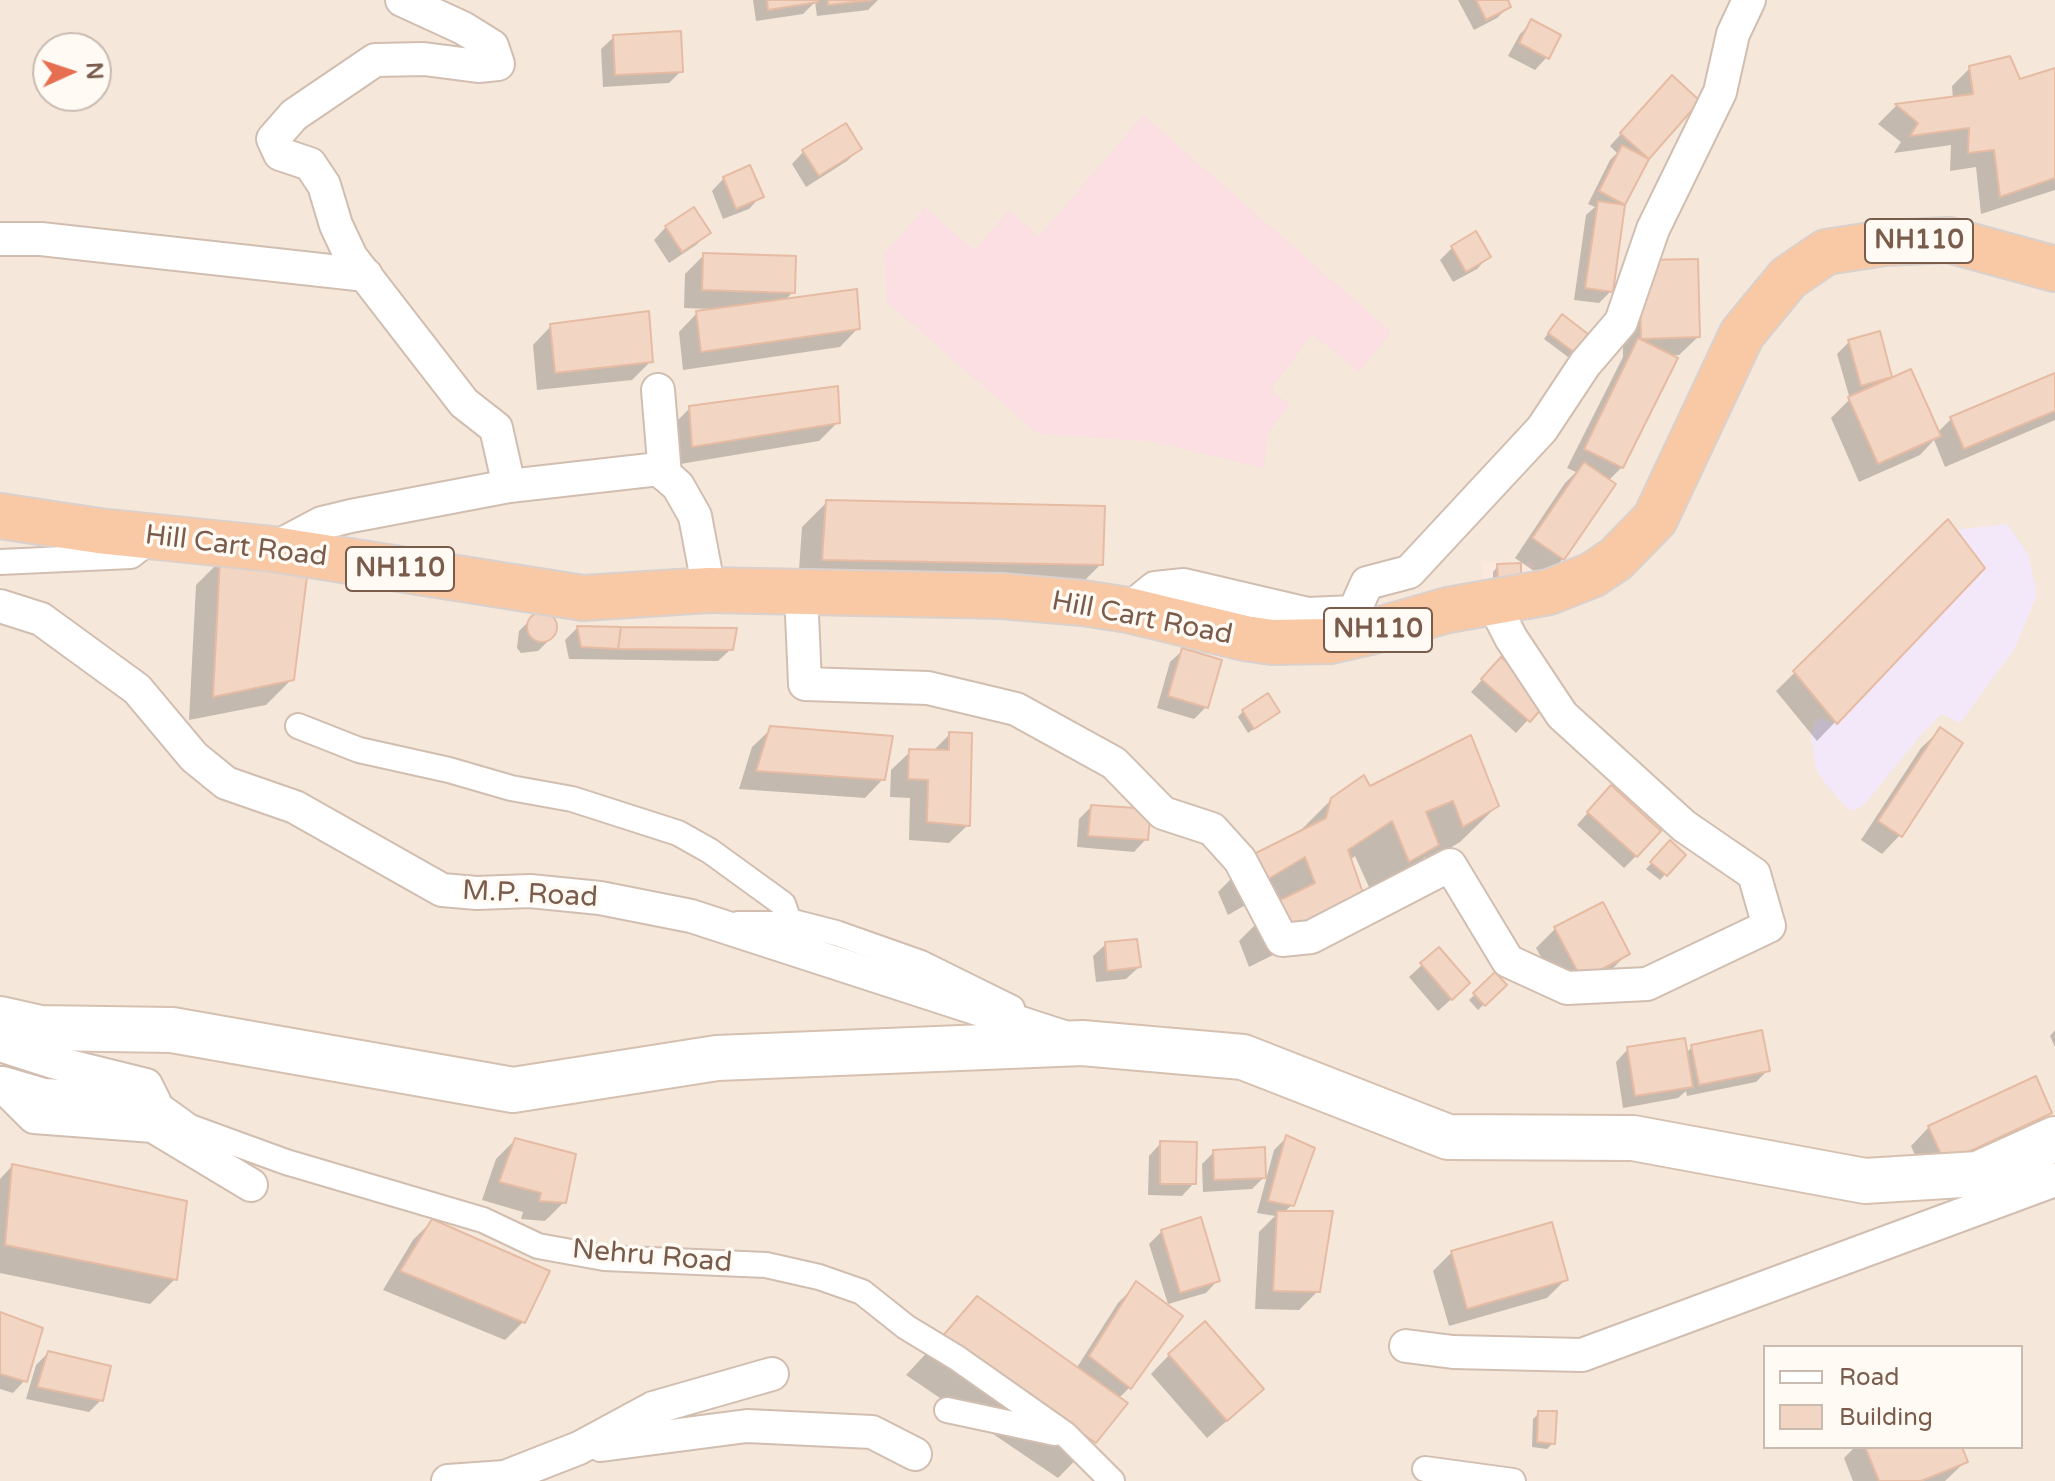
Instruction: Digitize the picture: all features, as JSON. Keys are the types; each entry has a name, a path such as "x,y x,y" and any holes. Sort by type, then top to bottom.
{"highway":[{"name":"Hill Cart Road","path":"0,516 273,549 583,598 709,590 1001,596 1128,610 1244,638 1301,643 1352,637 1448,610 1549,592 1571,585 1616,559 1655,519 1742,334 1788,278 1826,252 1885,243 1949,240 2055,269"}],"main road":[{"path":"0,1019 40,1028 172,1030 513,1090 717,1058 1082,1043 1243,1057 1448,1137 1633,1138 1865,1181 1978,1174 2055,1139"}],"street":[{"path":"402,0 463,28 492,46 498,64 478,66 424,59 375,60 294,115 273,139 280,154 310,164 324,185 336,225 351,257 464,403 496,428 509,486"},
{"path":"1128,610 1155,588 1184,585 1308,614 1354,612 1367,583 1409,572 1542,429 1585,364 1621,322 1653,229 1720,92 1733,34 1749,0"},
{"path":"0,239 41,239 366,275"},
{"path":"658,390 665,475"},
{"path":"273,549 322,523 509,486 659,469 678,486 695,516 709,590"},
{"path":"0,562 131,556 156,536"},
{"path":"801,591 805,684 928,688 1016,709 1114,763 1163,813 1212,829 1240,860 1282,940 1311,937 1450,865 1508,961 1567,988 1647,984 1769,926 1754,874 1684,826 1562,715 1511,638 1493,603"},
{"name":"M.P. Road","path":"0,606 41,619 137,689 194,757 226,783 295,807 442,890 477,893 530,891 600,898 691,916 1082,1043"},
{"path":"298,726 359,750 449,770 511,788 572,799 678,833 710,851 783,904 789,921"},
{"path":"719,925 789,921 836,933 921,963 1082,1043"},
{"path":"0,1045 146,1085 154,1101 44,1095 0,1082"},
{"path":"0,1082 34,1117 153,1126 251,1185"},
{"name":"Nehru Road","path":"154,1101 190,1127 286,1162 483,1220 538,1246 604,1258 766,1265 819,1277 862,1292 906,1327 957,1358 1065,1434 1112,1481"},
{"path":"1406,1346 1453,1352 1582,1355 2055,1180"},
{"path":"448,1481 505,1477 579,1448 653,1408 772,1374"},
{"path":"947,1410 1065,1434"},
{"path":"579,1448 747,1426 872,1432 915,1454"},
{"path":"1425,1469 1513,1481"}],"shaded area":[{"path":"0,0 2055,0 2055,1481 0,1481"},
{"path":"1143,115 1391,332 1360,372 1312,335 1271,389 1290,405 1268,433 1264,468 1148,441 1038,434 887,302 884,254 925,207 974,250 1009,210 1039,236"},
{"path":"2007,524 2028,554 2037,595 2015,648 1960,723 1941,714 1863,806 1850,811 1816,769 1811,735 1817,718 1837,724 1985,568 1956,530"},
{"path":"1535,561 1535,581 1483,583 1483,563"}],"building":[{"path":"767,0 817,0 818,2 768,10"},
{"path":"828,0 872,0 828,5"},
{"path":"1476,0 1508,0 1511,7 1486,20"},
{"path":"1531,19 1561,35 1549,59 1519,43"},
{"path":"681,31 683,72 615,75 613,35"},
{"path":"2010,56 2020,79 2055,68 2055,178 2000,197 1994,150 1968,153 1969,128 1910,136 1918,123 1895,104 1973,94 1969,66"},
{"path":"1672,75 1700,101 1649,159 1620,133"},
{"path":"846,123 862,149 819,176 802,150"},
{"path":"1622,145 1649,159 1625,205 1599,191"},
{"path":"750,165 764,197 736,209 723,177"},
{"path":"1598,201 1625,205 1613,292 1585,288"},
{"path":"694,207 711,233 682,252 665,226"},
{"path":"1476,231 1491,257 1466,272 1451,246"},
{"path":"703,253 796,256 795,293 702,290"},
{"path":"1698,259 1700,337 1641,339 1639,260"},
{"path":"857,289 860,329 701,352 696,311"},
{"path":"649,311 653,362 555,373 550,324"},
{"path":"1562,314 1588,334 1575,353 1548,333"},
{"path":"1880,331 1892,377 1861,386 1848,340"},
{"path":"1638,338 1678,358 1623,468 1584,449"},
{"path":"1911,369 1941,436 1878,464 1848,397"},
{"path":"2055,373 2055,411 1964,449 1950,417"},
{"path":"838,386 840,423 692,447 689,406"},
{"path":"1584,462 1616,484 1564,560 1532,538"},
{"path":"826,500 1105,506 1103,565 822,560"},
{"path":"1948,519 1985,568 1837,724 1793,671"},
{"path":"220,558 309,560 294,680 213,697"},
{"path":"1521,563 1521,580 1498,581 1497,564"},
{"path":"542,612 553,616 557,627 553,638 542,642 531,638 527,627 531,616"},
{"path":"577,626 621,627 618,649 581,647"},
{"path":"621,627 737,628 733,650 618,649"},
{"path":"1182,648 1222,660 1208,708 1168,696"},
{"path":"1501,657 1549,700 1530,722 1481,679"},
{"path":"1268,693 1280,712 1254,729 1242,710"},
{"path":"770,726 893,736 885,780 756,771"},
{"path":"1940,727 1963,743 1902,837 1878,821"},
{"path":"949,732 972,733 970,826 927,822 928,780 908,779 909,749 949,750"},
{"path":"1471,735 1499,806 1463,827 1453,801 1426,812 1439,845 1409,862 1392,821 1348,850 1363,893 1285,933 1274,903 1315,883 1305,857 1265,881 1254,854 1326,818 1331,798 1364,775 1370,786"},
{"path":"1611,785 1661,831 1637,857 1587,812"},
{"path":"1091,805 1151,809 1148,840 1088,836"},
{"path":"1670,840 1686,855 1667,876 1650,862"},
{"path":"1603,902 1630,954 1582,980 1554,927"},
{"path":"1137,939 1141,967 1107,971 1105,942"},
{"path":"1439,947 1470,983 1452,1000 1420,963"},
{"path":"1495,972 1507,985 1485,1006 1473,993"},
{"path":"1762,1030 1770,1071 1699,1085 1691,1045"},
{"path":"1685,1038 1693,1087 1635,1096 1627,1047"},
{"path":"2036,1076 2052,1113 1945,1163 1928,1126"},
{"path":"1286,1135 1315,1148 1294,1206 1268,1201"},
{"path":"515,1138 576,1154 566,1203 539,1201 541,1193 499,1182"},
{"path":"1160,1141 1197,1142 1196,1184 1160,1184"},
{"path":"1265,1147 1266,1178 1214,1180 1213,1150"},
{"path":"12,1164 187,1201 177,1280 5,1245"},
{"path":"1277,1211 1333,1211 1320,1292 1273,1291"},
{"path":"1201,1217 1220,1281 1180,1293 1161,1230"},
{"path":"432,1219 550,1271 525,1323 400,1271"},
{"path":"1552,1222 1568,1280 1467,1309 1451,1251"},
{"path":"1136,1281 1183,1316 1131,1389 1089,1356"},
{"path":"977,1296 1128,1403 1096,1443 941,1338"},
{"path":"0,1312 43,1328 27,1382 0,1374"},
{"path":"1205,1321 1264,1389 1227,1421 1168,1354"},
{"path":"48,1351 111,1366 103,1401 37,1387"},
{"path":"1538,1411 1557,1411 1555,1444 1537,1442"},
{"path":"1866,1449 1963,1449 1968,1462 1921,1481 1879,1481"}]}
